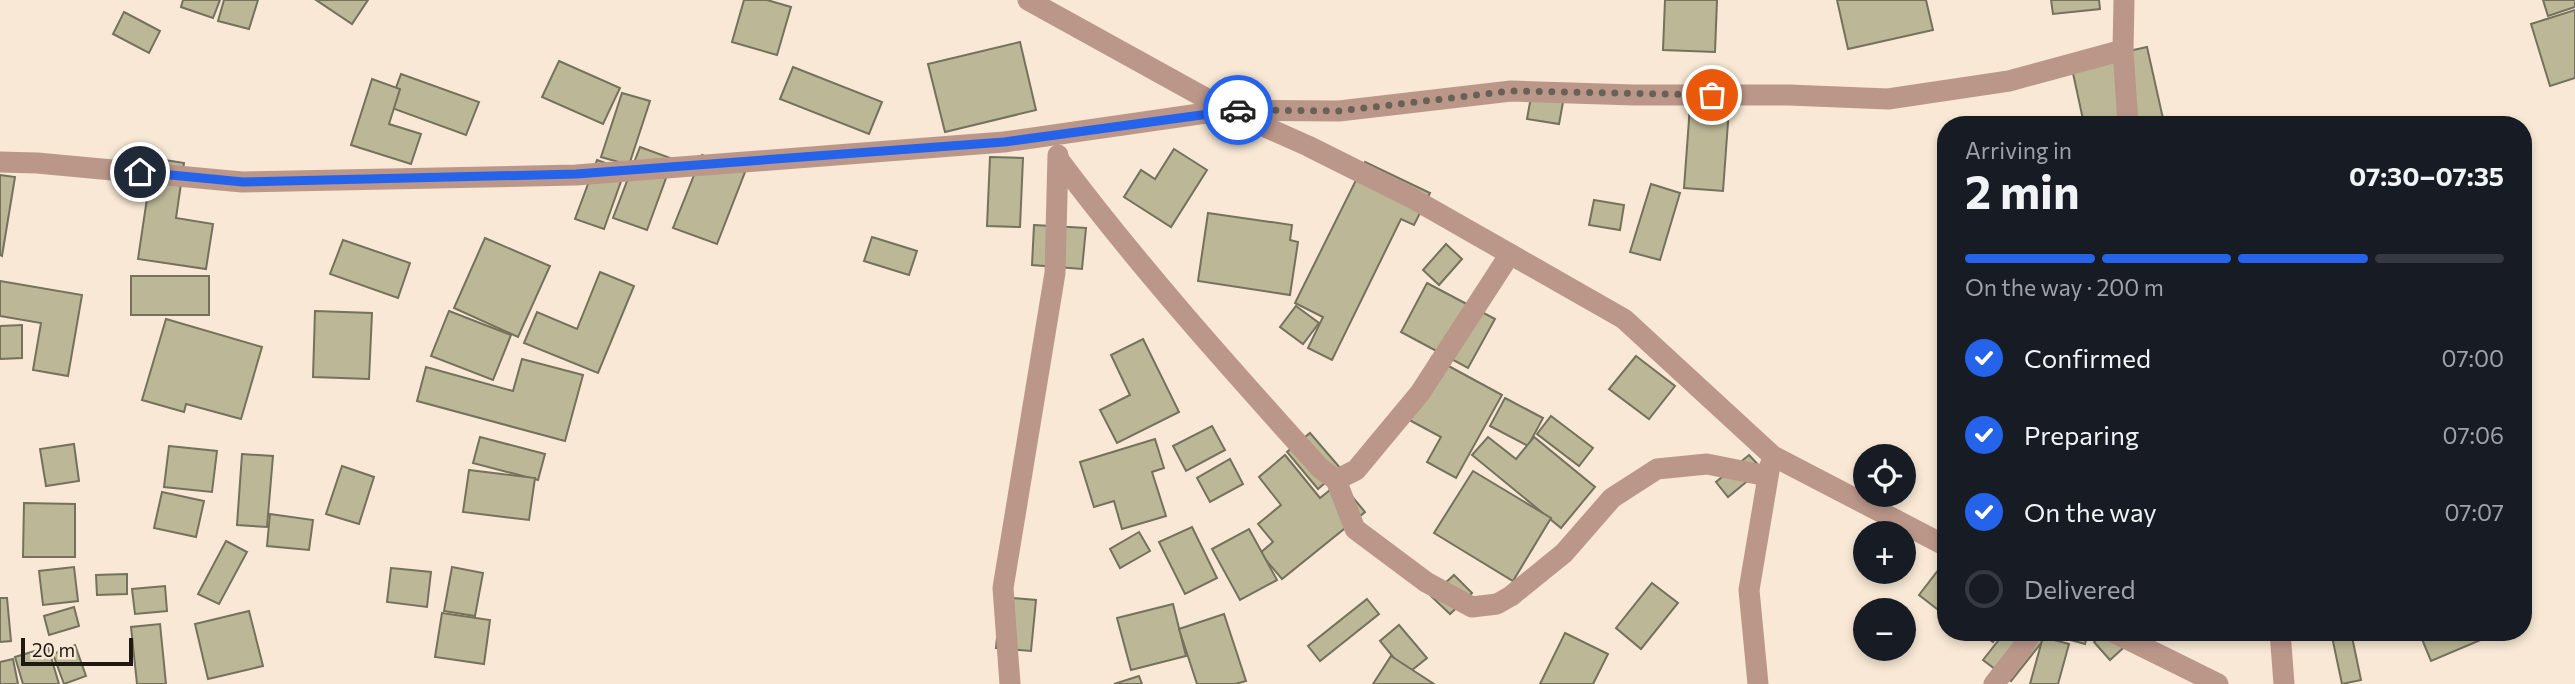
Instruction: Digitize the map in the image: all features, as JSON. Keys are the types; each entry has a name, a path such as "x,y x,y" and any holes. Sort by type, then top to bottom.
{"street":[{"path":"1028,0 1227,110 1308,146 1399,192 1624,319 1770,466 1937,542"},
{"path":"2124,0 2123,50 2127,116"},
{"path":"0,162 243,182 576,174 1004,142 1227,110 1339,111 1511,91 1634,95 1789,94 1888,99 2009,81 2123,50"},
{"path":"1010,684 1003,588 1055,273 1059,160 1054,133"},
{"path":"1059,160 1112,232 1160,283 1205,341 1320,468 1336,480 1355,529 1426,582 1472,607 1497,604 1511,596 1564,553 1612,498 1657,469 1707,464 1770,466"},
{"path":"1336,480 1356,470 1420,393 1510,254"},
{"path":"1758,684 1749,590 1770,466"},
{"path":"1994,684 2026,641"},
{"path":"2011,684 2026,641"},
{"path":"2131,641 2218,684"},
{"path":"2281,641 2284,684"}],"building":[{"path":"183,0 220,0 213,18 181,7"},
{"path":"224,0 258,0 249,29 218,21"},
{"path":"316,0 368,0 352,24"},
{"path":"744,0 767,0 791,7 777,55 732,42"},
{"path":"1665,0 1717,0 1715,52 1663,50"},
{"path":"1837,0 1926,0 1933,30 1848,49"},
{"path":"2051,0 2099,0 2100,9 2053,14"},
{"path":"2543,0 2575,0 2575,7 2548,16"},
{"path":"2575,10 2575,78 2550,86 2531,24"},
{"path":"124,12 160,31 149,53 113,34"},
{"path":"1020,42 1036,110 945,132 928,64"},
{"path":"2147,47 2162,116 2082,116 2071,64"},
{"path":"559,61 620,88 603,124 542,97"},
{"path":"793,67 882,102 869,134 780,99"},
{"path":"401,74 479,102 466,135 389,107"},
{"path":"372,79 400,89 389,124 421,134 411,164 351,145"},
{"path":"622,93 650,101 629,165 601,157"},
{"path":"1531,97 1563,102 1559,124 1527,119"},
{"path":"1690,106 1729,109 1723,191 1684,188"},
{"path":"640,147 673,159 647,230 613,218"},
{"path":"1174,149 1207,170 1171,227 1124,197 1141,170 1155,179"},
{"path":"702,155 745,172 717,244 673,228"},
{"path":"990,157 1023,158 1020,227 987,226"},
{"path":"153,158 184,163 176,218 213,224 206,269 138,259"},
{"path":"597,160 625,170 604,229 575,219"},
{"path":"1365,162 1430,193 1414,225 1401,219 1332,360 1308,348 1323,317 1295,303"},
{"path":"0,175 15,177 2,256 0,255"},
{"path":"1651,184 1680,193 1660,260 1630,252"},
{"path":"1594,200 1624,205 1620,230 1589,225"},
{"path":"1208,213 1292,225 1290,240 1298,242 1290,295 1198,281"},
{"path":"1034,225 1086,228 1082,269 1032,265"},
{"path":"872,237 917,251 909,275 864,261"},
{"path":"485,238 550,266 518,337 454,308"},
{"path":"343,240 410,263 398,298 330,274"},
{"path":"1446,244 1462,259 1439,285 1423,270"},
{"path":"600,272 634,286 598,373 524,343 537,312 577,329"},
{"path":"131,276 209,276 209,315 131,315"},
{"path":"0,281 82,295 68,376 33,370 41,323 0,316"},
{"path":"1427,283 1495,319 1468,368 1401,332"},
{"path":"1296,306 1319,323 1303,344 1280,327"},
{"path":"315,311 372,313 369,379 313,377"},
{"path":"449,311 511,335 493,380 431,356"},
{"path":"166,319 262,347 241,419 186,404 184,412 142,400"},
{"path":"22,325 22,358 0,359 0,326"},
{"path":"1143,339 1179,412 1117,443 1100,410 1130,395 1111,355"},
{"path":"1636,356 1675,386 1649,419 1609,389"},
{"path":"1432,357 1502,395 1456,478 1427,462 1441,437 1400,415"},
{"path":"522,359 583,375 565,441 417,401 426,367 513,391"},
{"path":"1505,398 1543,418 1528,446 1490,426"},
{"path":"1551,416 1593,448 1579,466 1537,434"},
{"path":"1212,426 1225,450 1186,471 1173,446"},
{"path":"1310,433 1341,469 1318,489 1287,452"},
{"path":"480,437 545,454 538,480 473,463"},
{"path":"1488,437 1516,459 1534,437 1595,487 1561,528 1472,455"},
{"path":"1155,439 1164,468 1152,472 1166,516 1122,529 1114,501 1094,507 1080,462"},
{"path":"74,444 79,481 46,486 40,449"},
{"path":"169,446 217,451 212,492 164,487"},
{"path":"242,454 273,456 267,527 237,525"},
{"path":"1285,455 1320,498 1340,482 1365,512 1282,579 1260,553 1273,542 1258,524 1281,505 1259,477"},
{"path":"1749,455 1762,469 1728,497 1716,482"},
{"path":"1230,459 1243,484 1210,502 1197,478"},
{"path":"342,466 374,477 359,524 326,514"},
{"path":"469,470 535,478 529,520 463,512"},
{"path":"1473,471 1551,518 1513,581 1434,533"},
{"path":"162,492 204,501 196,537 154,528"},
{"path":"24,503 75,504 75,557 23,557"},
{"path":"270,514 313,520 309,550 267,546"},
{"path":"1192,527 1217,578 1185,594 1159,542"},
{"path":"1249,529 1277,580 1240,600 1212,549"},
{"path":"1139,532 1150,551 1120,568 1110,549"},
{"path":"226,541 247,552 219,604 198,594"},
{"path":"74,567 78,601 43,605 39,571"},
{"path":"452,567 483,573 475,616 444,611"},
{"path":"391,568 431,572 427,607 387,602"},
{"path":"1937,572 1937,609 1919,595"},
{"path":"127,574 127,594 97,595 96,575"},
{"path":"1454,575 1472,593 1450,614 1431,596"},
{"path":"1652,583 1678,603 1641,649 1616,628"},
{"path":"165,586 167,611 135,614 132,589"},
{"path":"1001,597 1036,600 1031,651 996,648"},
{"path":"0,598 7,598 11,641 0,642"},
{"path":"1367,599 1379,614 1320,661 1308,646"},
{"path":"1173,604 1186,656 1131,670 1117,618"},
{"path":"74,607 79,626 49,635 44,616"},
{"path":"249,611 263,666 208,679 195,624"},
{"path":"442,613 490,620 484,664 435,657"},
{"path":"1224,614 1246,681 1235,684 1197,684 1179,629"},
{"path":"160,624 166,684 137,684 131,627"},
{"path":"1399,625 1427,658 1407,674 1380,641"},
{"path":"1565,633 1608,654 1593,684 1540,684"},
{"path":"1998,641 2043,641 2011,681 1983,660"},
{"path":"2042,641 2069,644 2058,684 2030,684"},
{"path":"2095,641 2131,641 2110,660"},
{"path":"2333,641 2353,641 2361,680 2342,684"},
{"path":"2423,641 2478,641 2431,661"},
{"path":"75,645 86,676 64,684 53,654"},
{"path":"48,647 59,684 23,684 15,657"},
{"path":"1391,656 1434,684 1373,684"},
{"path":"13,659 18,684 0,684 0,662"},
{"path":"1139,676 1142,684 1114,684"}],"way so far":[{"path":"1238,110 1339,111 1511,91 1712,95"}],"route":[{"path":"140,172 243,182 576,174 1004,142 1054,133 1238,110"}]}
